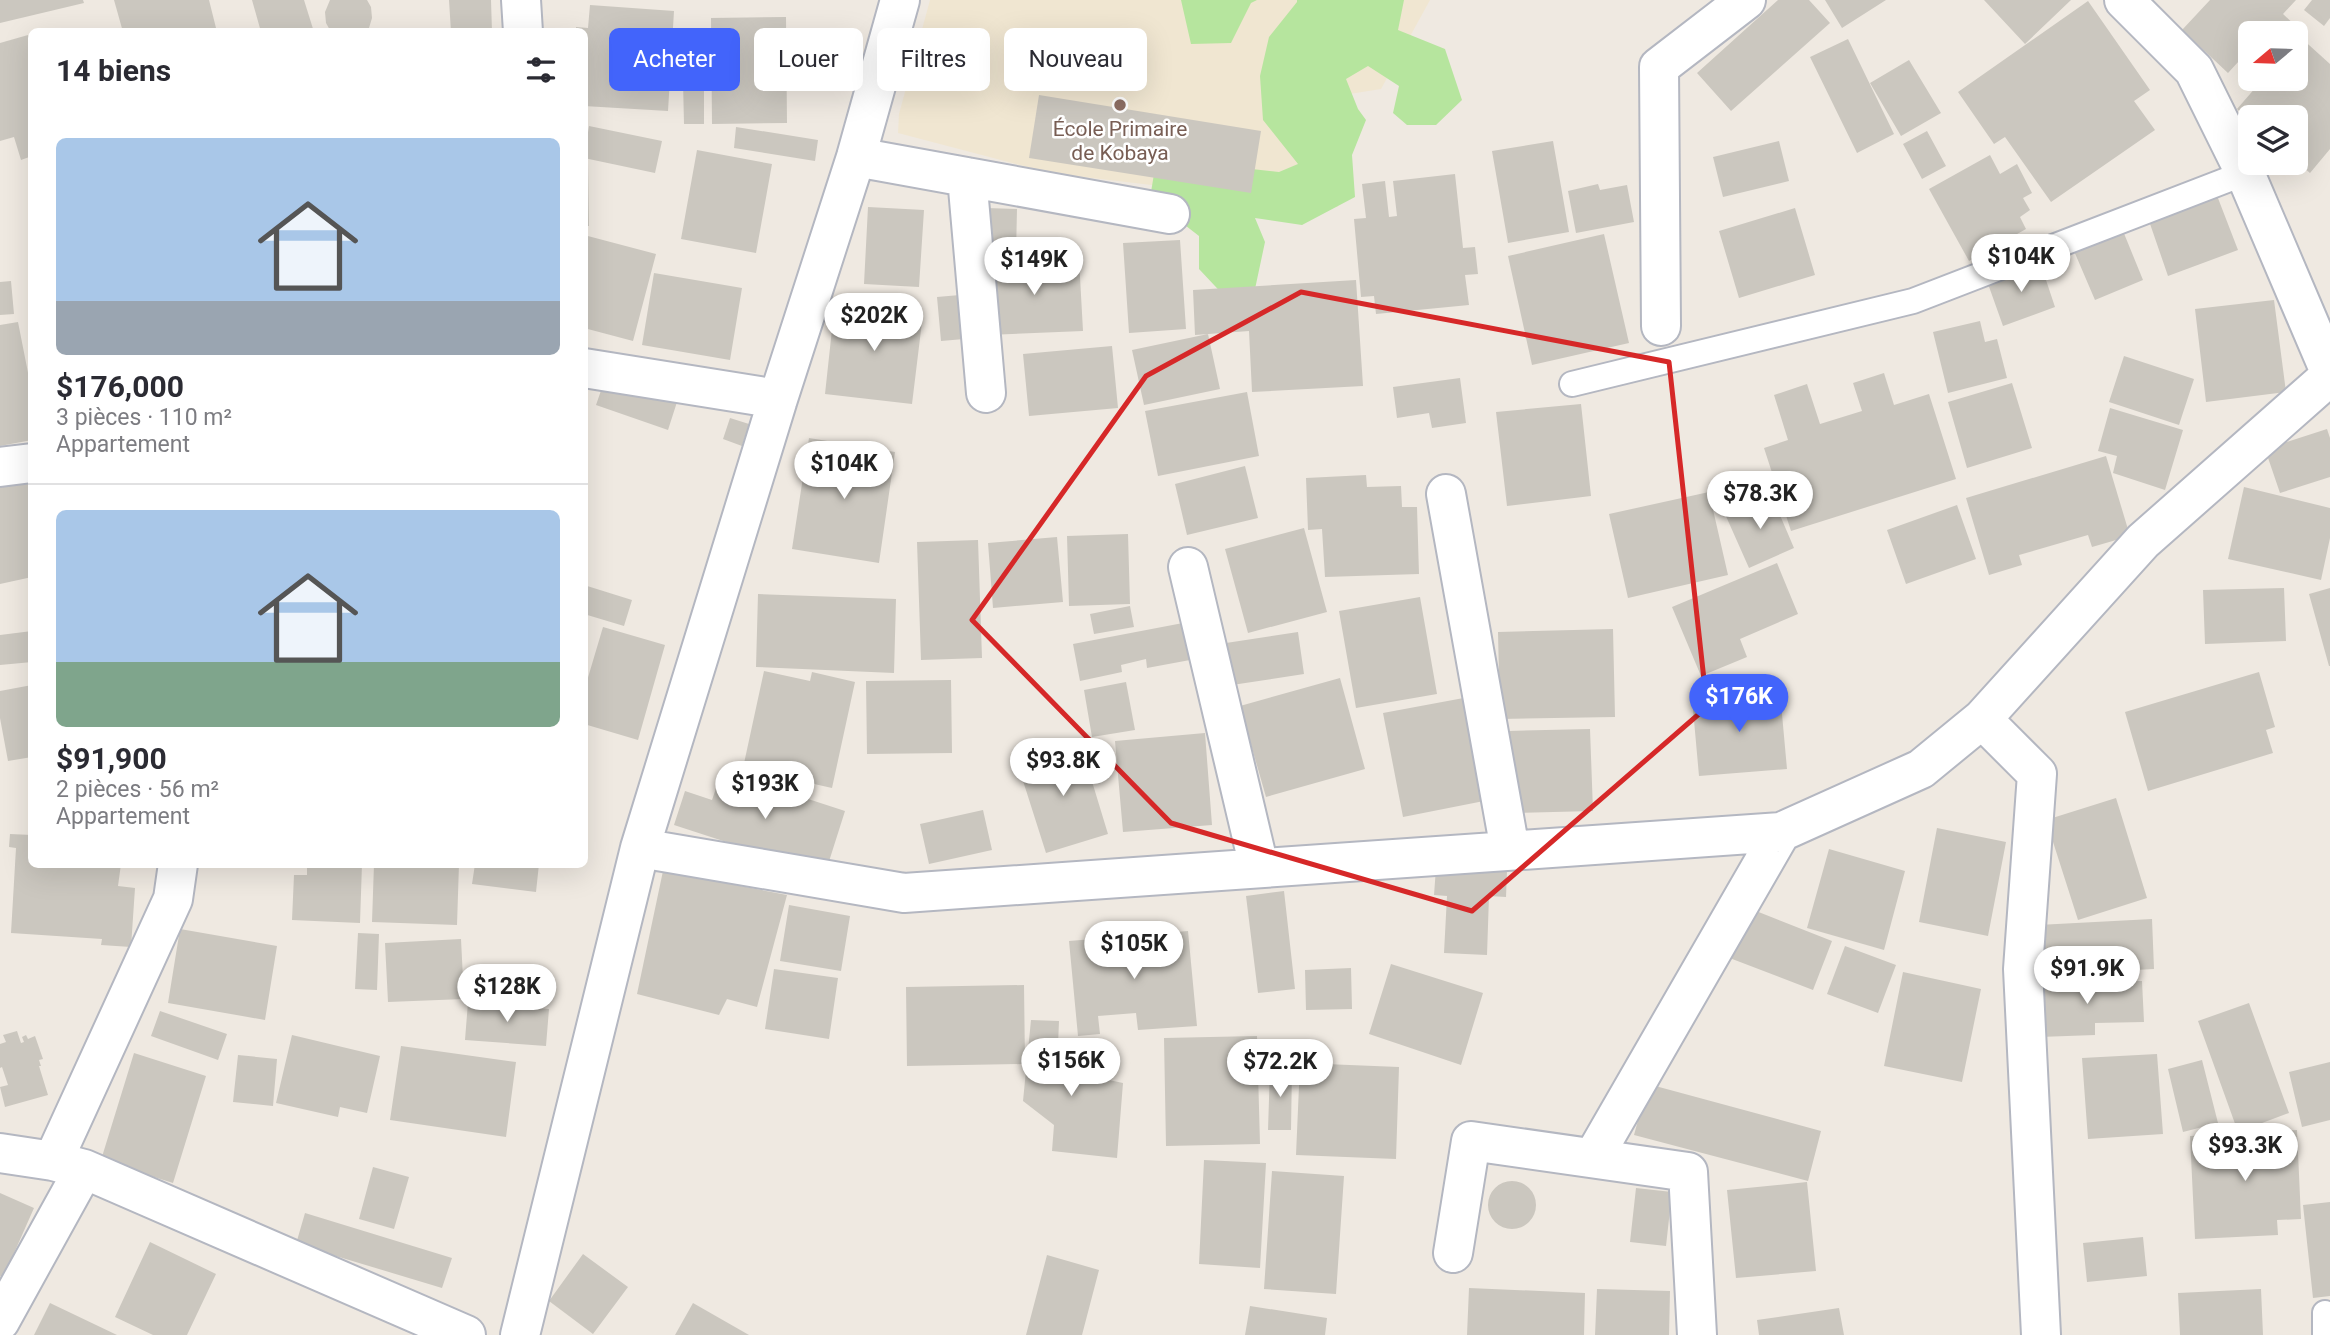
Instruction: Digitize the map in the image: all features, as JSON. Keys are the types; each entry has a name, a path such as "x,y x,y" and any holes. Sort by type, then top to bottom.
{"street":[{"path":"521,0 523,28"},
{"path":"520,1335 640,848 778,399 856,157 900,0"},
{"path":"1661,326 1659,67 1746,0"},
{"path":"2124,0 2194,70 2238,159"},
{"path":"856,157 1170,214"},
{"path":"640,848 904,894 1781,832 1921,769 1982,719 2143,541 2330,374 2246,175"},
{"path":"967,177 986,393"},
{"path":"588,369 778,399"},
{"path":"0,467 28,464"},
{"path":"1446,494 1510,850"},
{"path":"1188,567 1259,867"},
{"path":"1982,719 2037,774 2023,969 2041,1335"},
{"path":"1593,1158 1781,832"},
{"path":"0,1321 69,1165 173,899 177,868"},
{"path":"1453,1253 1471,1141 1688,1172 1697,1335"},
{"path":"0,1153 69,1165 466,1335"}],"lane":[{"path":"1572,384 1913,301 2240,175"}],"highlighted area":[{"path":"1301,292 1669,362 1707,707 1472,911 1171,823 972,620 1146,376"}],"shaded area":[{"name":"École Primaire de Kobaya","path":"930,0 1430,0 1381,89 1337,96 1338,207 1050,173 898,133 899,114 905,91 990,91 990,28 922,28"}],"green space":[{"path":"1181,0 1257,0 1251,3 1231,43 1191,44"},
{"path":"1297,0 1404,0 1398,30 1445,49 1462,100 1436,125 1407,125 1393,113 1399,86 1368,66 1346,79 1358,109 1366,120 1352,155 1355,197 1302,225 1255,218 1265,242 1255,289 1230,302 1199,269 1199,236 1150,198 1159,144 1206,164 1279,172 1298,164 1263,120 1260,76 1269,37"}],"building":[{"path":"0,0 83,0 84,3 0,23"},
{"path":"114,0 209,0 216,28 122,28"},
{"path":"252,0 304,0 313,28 260,28"},
{"path":"330,0 367,0 372,18 369,28 329,28 325,12"},
{"path":"449,0 491,0 492,28 451,28"},
{"path":"1778,0 1809,0 1830,23 1731,111 1697,73"},
{"path":"1825,0 1886,0 1842,28"},
{"path":"1984,0 2071,0 2025,44"},
{"path":"2210,0 2296,0 2283,14 2290,21 2238,21 2238,62 2228,73 2182,30"},
{"path":"2312,0 2330,0 2330,18 2324,26 2304,10"},
{"path":"2088,1 2150,90 2134,101 2155,130 2051,202 2005,137 1994,144 1958,92"},
{"path":"590,5 674,11 673,28 609,28 609,91 669,91 668,111 588,106"},
{"path":"786,17 786,28 754,28 754,91 787,91 787,123 712,124 712,91 740,91 740,28 711,28 711,18"},
{"path":"28,35 28,157 21,160 14,137 0,141 0,43"},
{"path":"1848,39 1894,134 1857,153 1810,57"},
{"path":"2308,44 2330,64 2330,149 2310,173 2308,105 2240,105 2253,91 2308,91"},
{"path":"1909,60 1941,113 1901,136 1870,83"},
{"path":"683,91 704,91 704,124 684,124"},
{"path":"1039,95 1261,131 1251,193 1029,158"},
{"path":"589,126 662,141 655,173 588,159"},
{"path":"736,127 818,140 815,161 734,148"},
{"path":"1927,131 1946,166 1922,179 1903,144"},
{"path":"1553,141 1569,232 1508,243 1492,151"},
{"path":"1779,141 1789,181 1723,197 1713,157"},
{"path":"697,150 772,164 756,253 681,239"},
{"path":"1990,155 2000,174 2017,164 2032,193 2023,198 2030,210 2020,217 2026,229 1969,261 1929,189"},
{"path":"588,163 589,226 588,226"},
{"path":"1455,174 1463,248 1475,247 1478,274 1465,275 1469,305 1376,314 1374,296 1361,297 1354,219 1366,218 1362,184 1385,181 1389,217 1397,216 1393,181"},
{"path":"1598,184 1600,190 1627,185 1634,222 1576,233 1568,191"},
{"path":"2216,193 2238,250 2168,276 2148,218"},
{"path":"868,207 924,210 919,287 864,284"},
{"path":"986,208 1017,209 1016,254 985,253"},
{"path":"1795,208 1815,275 1739,298 1719,231"},
{"path":"2123,231 2143,280 2095,300 2074,251"},
{"path":"1604,234 1629,343 1532,365 1508,256"},
{"path":"588,236 656,254 633,341 588,329"},
{"path":"1180,240 1186,329 1129,333 1123,243"},
{"path":"1079,259 1083,331 988,335 985,263"},
{"path":"2040,262 2055,307 2003,326 1987,281"},
{"path":"654,273 742,288 730,360 642,345"},
{"path":"1356,280 1363,386 1252,392 1249,331 1195,335 1193,290"},
{"path":"11,281 14,314 0,315 0,282"},
{"path":"960,295 964,339 941,341 937,297"},
{"path":"861,296 904,301 902,319 922,322 912,404 825,394 834,311 859,314"},
{"path":"2274,300 2286,392 2206,402 2195,309"},
{"path":"1980,321 1985,342 1997,339 2007,378 1948,393 1933,332"},
{"path":"18,322 28,373 28,441 0,446 0,325"},
{"path":"1208,334 1220,389 1144,405 1132,350"},
{"path":"1112,346 1118,408 1029,416 1023,354"},
{"path":"2124,356 2194,379 2179,425 2109,402"},
{"path":"1884,373 1894,405 1929,394 1956,479 1791,531 1764,448 1788,440 1774,395 1807,384 1820,424 1862,411 1853,383"},
{"path":"606,376 677,402 668,430 596,405"},
{"path":"1460,378 1466,423 1432,428 1429,413 1397,418 1393,387"},
{"path":"2012,383 2032,448 1967,468 1948,402"},
{"path":"1247,392 1259,456 1158,476 1145,411"},
{"path":"1581,404 1591,496 1507,506 1496,412"},
{"path":"2110,408 2183,430 2165,490 2113,473 2117,456 2098,451"},
{"path":"730,418 749,424 742,446 723,439"},
{"path":"2327,429 2330,438 2330,477 2280,493 2265,449"},
{"path":"809,438 895,452 879,563 792,549"},
{"path":"2106,456 2130,536 2092,547 2088,535 2019,555 2022,565 1989,575 1966,498"},
{"path":"1245,466 1258,518 1187,535 1175,484"},
{"path":"1366,475 1367,487 1401,486 1402,507 1417,507 1419,574 1325,577 1322,529 1308,530 1306,478"},
{"path":"28,479 28,578 0,584 0,485"},
{"path":"2244,487 2330,508 2330,538 2321,580 2228,559"},
{"path":"1709,492 1728,575 1628,598 1609,514"},
{"path":"1771,494 1794,548 1749,568 1725,514"},
{"path":"1957,505 1976,559 1906,584 1887,530"},
{"path":"1304,528 1327,612 1248,633 1225,549"},
{"path":"1128,534 1130,604 1069,606 1067,536"},
{"path":"1057,537 1063,602 993,608 988,543"},
{"path":"978,540 982,658 921,660 917,542"},
{"path":"1777,563 1798,614 1740,639 1747,657 1701,676 1672,607"},
{"path":"588,586 632,600 624,626 588,615"},
{"path":"2284,588 2286,641 2205,644 2203,590"},
{"path":"2330,588 2330,666 2329,666 2309,594"},
{"path":"758,594 896,599 894,673 756,667"},
{"path":"1420,597 1437,694 1356,708 1339,611"},
{"path":"1130,606 1134,627 1094,634 1090,614"},
{"path":"1183,623 1190,660 1147,668 1146,659 1121,665 1122,672 1080,681 1073,644"},
{"path":"603,627 665,645 638,740 588,725 588,678"},
{"path":"1613,629 1615,717 1500,719 1498,632"},
{"path":"28,632 28,662 0,665 0,635"},
{"path":"1298,632 1304,674 1232,685 1226,643"},
{"path":"764,671 810,681 812,672 855,682 832,788 743,768"},
{"path":"2259,672 2275,727 2266,730 2273,753 2148,791 2125,712"},
{"path":"1340,678 1365,769 1266,797 1240,706"},
{"path":"951,680 952,753 867,754 866,681"},
{"path":"1126,682 1135,730 1092,737 1084,690"},
{"path":"28,686 28,758 8,761 0,718 0,691"},
{"path":"1780,692 1787,769 1699,776 1692,698"},
{"path":"1469,697 1489,800 1403,817 1383,713"},
{"path":"1590,729 1593,811 1511,813 1508,731"},
{"path":"1205,733 1212,825 1123,832 1115,741"},
{"path":"1080,742 1108,834 1046,853 1017,762"},
{"path":"722,771 845,811 825,874 674,825 685,791 712,800"},
{"path":"2116,798 2147,898 2078,920 2046,820"},
{"path":"983,810 992,850 929,864 920,824"},
{"path":"1937,828 2006,842 1988,936 1919,922"},
{"path":"10,834 28,835 28,868 120,868 118,886 135,888 131,947 101,945 102,939 11,933 16,848 9,847"},
{"path":"1829,849 1905,871 1884,950 1807,928"},
{"path":"307,868 362,868 360,923 292,920 294,875 307,875"},
{"path":"374,868 459,868 457,925 372,922"},
{"path":"474,868 539,868 536,892 472,884"},
{"path":"1436,868 1507,871 1506,897 1489,896 1487,955 1444,953 1447,896 1434,895"},
{"path":"663,871 787,895 757,1007 727,999 719,1015 637,994"},
{"path":"1284,891 1295,989 1258,993 1246,896"},
{"path":"789,905 850,916 841,971 780,961"},
{"path":"1746,907 1832,941 1813,990 1727,957"},
{"path":"2152,919 2154,969 2041,975 2038,925"},
{"path":"180,929 277,946 265,1020 168,1003"},
{"path":"1188,931 1197,1026 1138,1030 1136,1013 1098,1016 1100,1034 1078,1036 1069,941"},
{"path":"358,933 379,934 377,990 355,989"},
{"path":"461,939 464,999 388,1002 385,943"},
{"path":"1845,946 1896,965 1878,1013 1827,994"},
{"path":"1391,964 1483,993 1461,1065 1369,1034"},
{"path":"1351,968 1352,1009 1306,1010 1305,970"},
{"path":"774,969 838,978 829,1039 765,1029"},
{"path":"1903,972 1981,989 1962,1082 1884,1066"},
{"path":"2142,981 2144,1022 2095,1023 2095,1035 2039,1037 2037,983"},
{"path":"1024,985 1025,1064 907,1066 906,987"},
{"path":"468,1002 549,1009 546,1046 465,1040"},
{"path":"2249,1003 2289,1113 2238,1132 2198,1021"},
{"path":"160,1011 227,1034 218,1060 151,1036"},
{"path":"1031,1020 1059,1021 1057,1069 1123,1083 1117,1158 1052,1151 1054,1125 1023,1101"},
{"path":"17,1031 21,1043 24,1042 22,1037 26,1035 28,1039 35,1036 43,1059 39,1060 39,1066 48,1095 5,1107 0,1087 8,1085 2,1067 0,1068 0,1044 6,1042 3,1035"},
{"path":"292,1035 380,1056 367,1113 340,1107 338,1117 276,1103"},
{"path":"1257,1036 1260,1144 1166,1146 1164,1038"},
{"path":"401,1046 516,1062 506,1137 390,1120"},
{"path":"134,1053 206,1076 173,1183 101,1160"},
{"path":"2157,1054 2163,1134 2088,1139 2082,1058"},
{"path":"238,1055 277,1059 273,1106 233,1102"},
{"path":"2202,1060 2218,1123 2183,1132 2168,1069"},
{"path":"2330,1062 2330,1120 2302,1127 2289,1072"},
{"path":"1300,1063 1399,1067 1396,1159 1296,1155"},
{"path":"1270,1068 1292,1068 1291,1130 1268,1130"},
{"path":"1648,1084 1821,1131 1808,1181 1634,1135"},
{"path":"2297,1130 2301,1219 2277,1220 2278,1235 2195,1239 2190,1136"},
{"path":"1204,1160 1266,1163 1260,1268 1199,1264"},
{"path":"373,1167 409,1177 394,1229 359,1219"},
{"path":"1272,1171 1344,1176 1336,1294 1264,1289"},
{"path":"1512,1181 1529,1188 1536,1205 1529,1222 1512,1229 1495,1222 1488,1205 1495,1188"},
{"path":"1807,1182 1816,1271 1736,1278 1727,1190"},
{"path":"1636,1188 1672,1192 1666,1246 1630,1242"},
{"path":"0,1193 34,1208 3,1278 0,1276"},
{"path":"2330,1202 2330,1296 2313,1298 2303,1205"},
{"path":"305,1213 452,1258 442,1288 296,1244"},
{"path":"2143,1237 2147,1276 2087,1282 2083,1243"},
{"path":"150,1242 216,1274 187,1335 153,1335 115,1317"},
{"path":"583,1254 628,1287 593,1334 549,1301"},
{"path":"1047,1255 1099,1270 1082,1335 1026,1335"},
{"path":"1469,1288 1585,1293 1584,1335 1467,1335"},
{"path":"1597,1289 1670,1291 1669,1335 1595,1335"},
{"path":"2261,1289 2263,1335 2180,1335 2178,1293"},
{"path":"50,1303 117,1335 34,1335"},
{"path":"693,1303 749,1335 675,1335"},
{"path":"1250,1306 1327,1318 1325,1335 1245,1335"},
{"path":"1839,1308 1844,1335 1759,1335 1757,1320"}],"place":[{"name":"École Primaire de Kobaya","path":"1120,105"}]}
